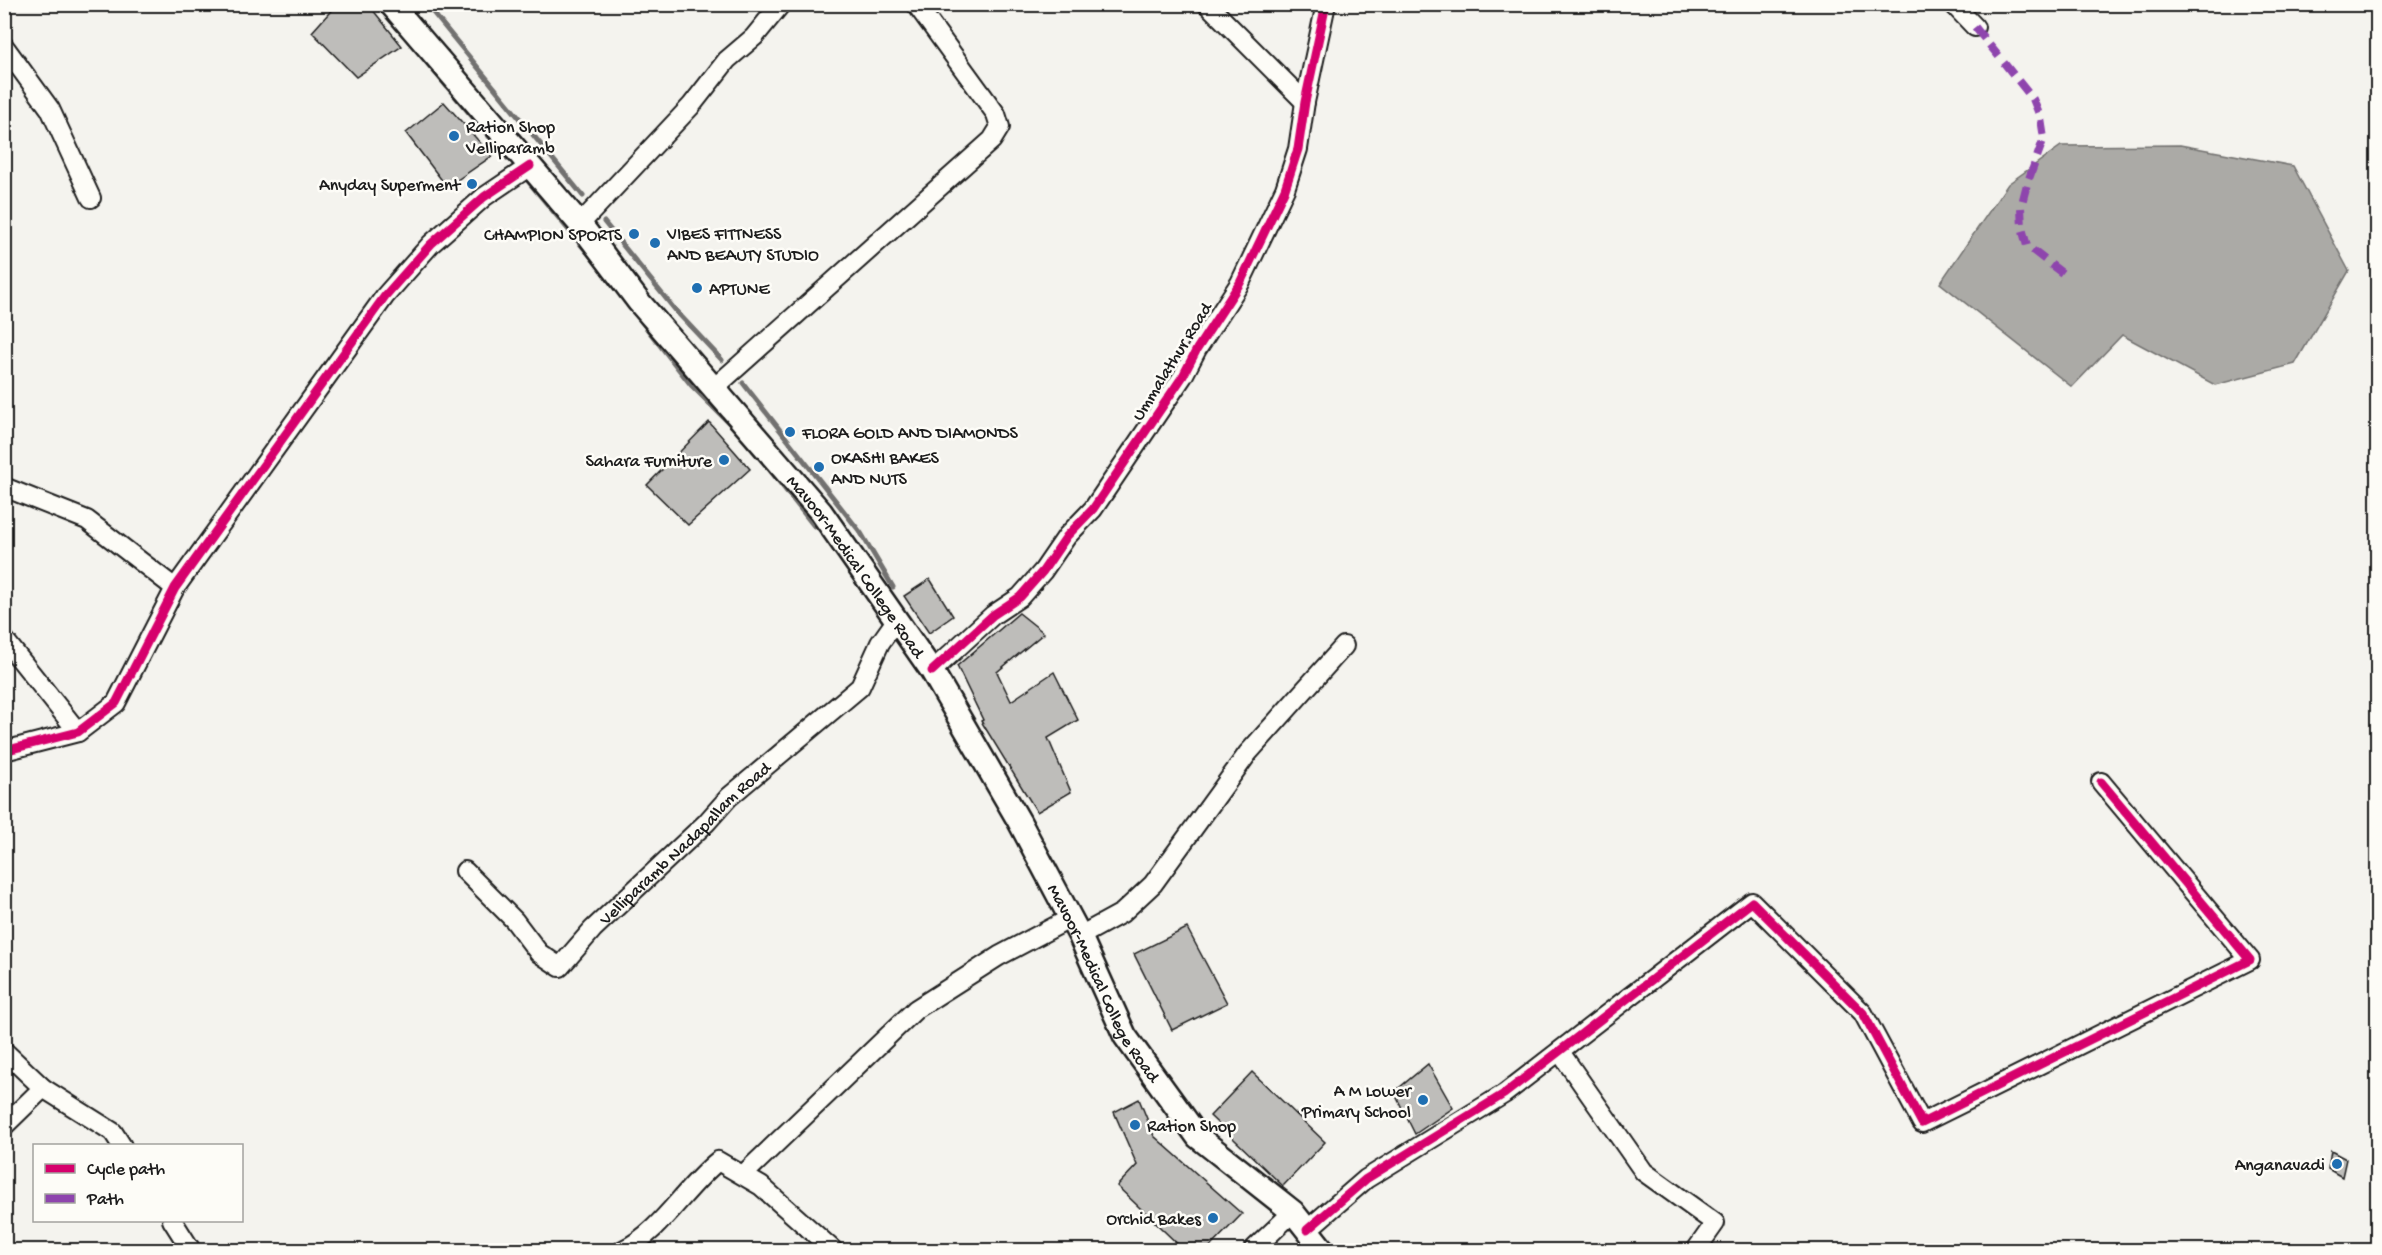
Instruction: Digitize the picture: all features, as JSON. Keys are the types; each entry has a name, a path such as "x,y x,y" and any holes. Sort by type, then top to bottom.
{"main road":[{"name":"Mavoor-Medical College Road","path":"391,4 580,224 639,302 821,512 932,671 1019,821 1076,927 1125,1036 1198,1137 1300,1221 1323,1251"}],"street":[{"path":"580,224 691,106 727,60 754,37 780,4"},
{"path":"714,388 992,140 1000,127 996,114 916,4"},
{"path":"1207,4 1305,102"},
{"name":"Ummalathur Road","path":"932,671 993,615 1020,597 1043,571 1067,536 1093,509 1121,464 1156,418 1240,283 1285,189 1298,149 1305,102 1326,4"},
{"path":"1953,4 1975,27"},
{"path":"4,46 50,109 91,198"},
{"path":"4,751 78,732 116,703 175,588 385,296 431,244 484,197 530,166"},
{"path":"4,487 87,520 175,588"},
{"name":"Velliparamb Nadapallam Road","path":"465,871 514,920 539,952 560,967 593,929 706,823 729,797 860,687 880,644 897,619"},
{"path":"4,639 78,732"},
{"path":"743,1175 916,1009 999,956 1076,927 1122,913 1153,884 1248,753 1344,646"},
{"path":"1252,1251 1504,1094 1752,902 1863,1013 1922,1123 2250,960 2101,782"},
{"path":"4,1051 43,1088 113,1132 121,1144"},
{"path":"1560,1052 1644,1172 1715,1223 1696,1251"},
{"path":"4,1126 43,1088"},
{"path":"623,1251 632,1246 663,1217 700,1175 718,1161 761,1186 833,1251"},
{"path":"172,1222 191,1251"}],"shaded area":[{"path":"2180,145 2293,166 2349,271 2295,364 2215,385 2122,335 2072,387 1940,283 2008,184 2061,146"}],"building":[{"path":"337,4 368,4 402,46 356,77 312,32"},
{"path":"444,102 492,156 447,187 406,133"},
{"path":"709,422 750,469 688,525 647,485"},
{"path":"930,579 953,616 929,633 904,596"},
{"path":"1019,613 1044,633 997,672 1011,701 1054,672 1078,720 1048,738 1071,792 1037,812 981,721 983,720 957,666"},
{"path":"1187,928 1227,1003 1172,1030 1134,954"},
{"name":"A M Lower Primary School","path":"1428,1064 1453,1108 1415,1134 1394,1092"},
{"path":"1252,1072 1325,1142 1283,1186 1210,1116"},
{"path":"1139,1099 1154,1136 1242,1214 1206,1251 1185,1251 1117,1186 1137,1165 1114,1112"},
{"name":"Anganavadi","path":"2331,1151 2346,1159 2342,1177 2328,1169"}],"waterway":[{"path":"377,4 385,14"},
{"path":"426,4 583,196"},
{"path":"426,62 508,159"},
{"path":"527,180 597,264"},
{"path":"604,222 676,311 722,360"},
{"path":"641,321 691,385 731,425"},
{"path":"743,383 861,533 893,587"},
{"path":"765,464 814,526"}],"marked path":[{"path":"1975,27 2033,99 2041,119 2044,138 2021,207 2022,228 2027,246 2062,273"}],"cycle path":[{"path":"932,671 993,615 1020,597 1043,571 1067,536 1093,509 1183,376 1197,349 1240,283 1285,189 1298,149 1305,102 1326,4"},
{"path":"4,751 78,732 116,703 175,588 385,296 431,244 484,197 530,166"},
{"path":"1307,1230 1366,1179 1504,1094 1752,902 1863,1013 1922,1123 2250,960 2101,782"}],"place":[{"name":"Ration Shop Velliparamb","path":"454,136"},
{"name":"Anyday Superment","path":"472,184"},
{"name":"CHAMPION SPORTS","path":"634,234"},
{"name":"VIBES FITTNESS AND BEAUTY STUDIO","path":"655,243"},
{"name":"APTUNE","path":"697,288"},
{"name":"FLORA GOLD AND DIAMONDS","path":"790,432"},
{"name":"Sahara Furniture","path":"724,460"},
{"name":"OKASHI BAKES AND NUTS","path":"819,467"},
{"name":"A M Lower Primary School","path":"1423,1100"},
{"name":"Ration Shop","path":"1135,1125"},
{"name":"Anganavadi","path":"2337,1164"},
{"name":"Orchid Bakes","path":"1213,1218"}]}
